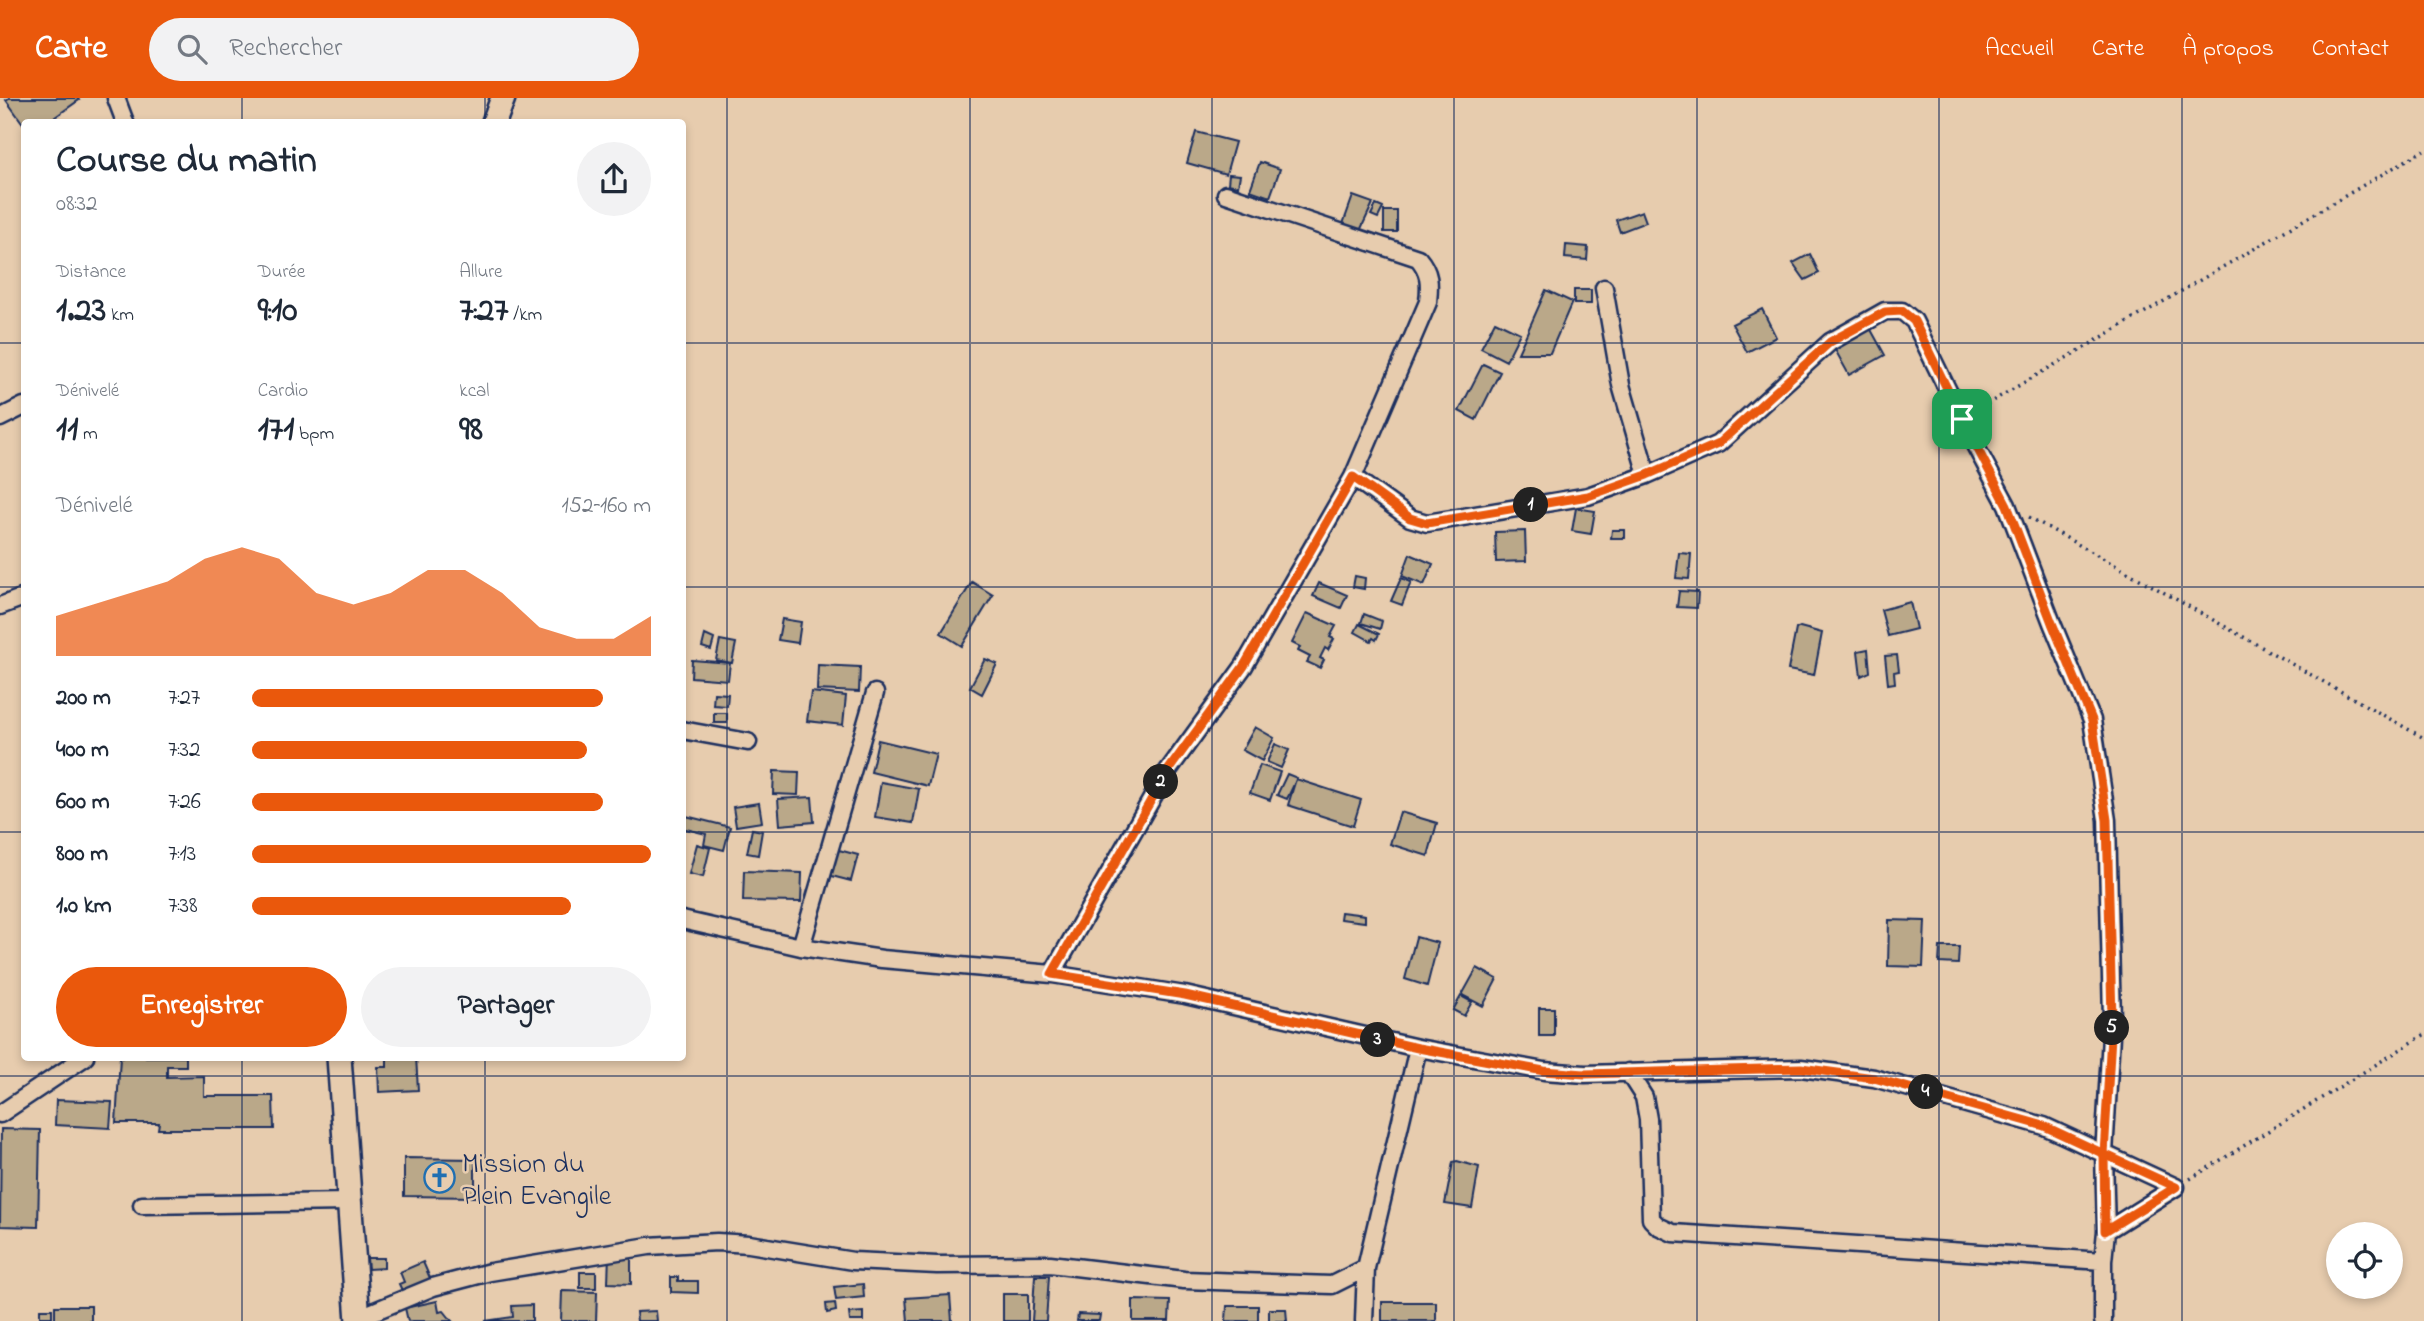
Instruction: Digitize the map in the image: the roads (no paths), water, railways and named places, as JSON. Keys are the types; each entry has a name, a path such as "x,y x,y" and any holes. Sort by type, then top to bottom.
{"main road":[{"path":"495,119 503,98"},
{"path":"339,1061 358,1319"}],"street":[{"path":"116,98 124,119"},
{"path":"1052,974 1167,772 1244,666 1353,477 1428,302 1430,280 1426,267 1418,257 1226,194"},
{"path":"1604,288 1621,385 1647,475"},
{"path":"1353,477 1410,518 1427,523 1588,496 1647,475 1718,444 1830,342 1885,312 1902,311 1914,321 2007,505 2092,720 2107,820 2112,1019 2104,1154 2103,1321"},
{"path":"0,418 21,408"},
{"path":"0,606 21,598"},
{"path":"801,947 875,693"},
{"path":"686,731 748,743"},
{"path":"686,921 801,947 882,959 1052,974 1185,995 1418,1048 1544,1071 1585,1074 1801,1068 1874,1078 2044,1126 2176,1187 2105,1231"},
{"path":"1364,1321 1366,1269 1418,1048"},
{"path":"0,1114 79,1061"},
{"path":"1628,1072 1644,1097 1648,1119 1651,1219 1658,1226 1673,1233 2103,1261"},
{"path":"142,1205 350,1202"},
{"path":"358,1319 433,1287 490,1272 598,1253 717,1242 749,1244 853,1261 937,1265 1050,1264 1184,1280 1332,1285 1366,1269"}],"place":[{"name":"Mission du Plein Evangile","path":"439,1178"}]}
